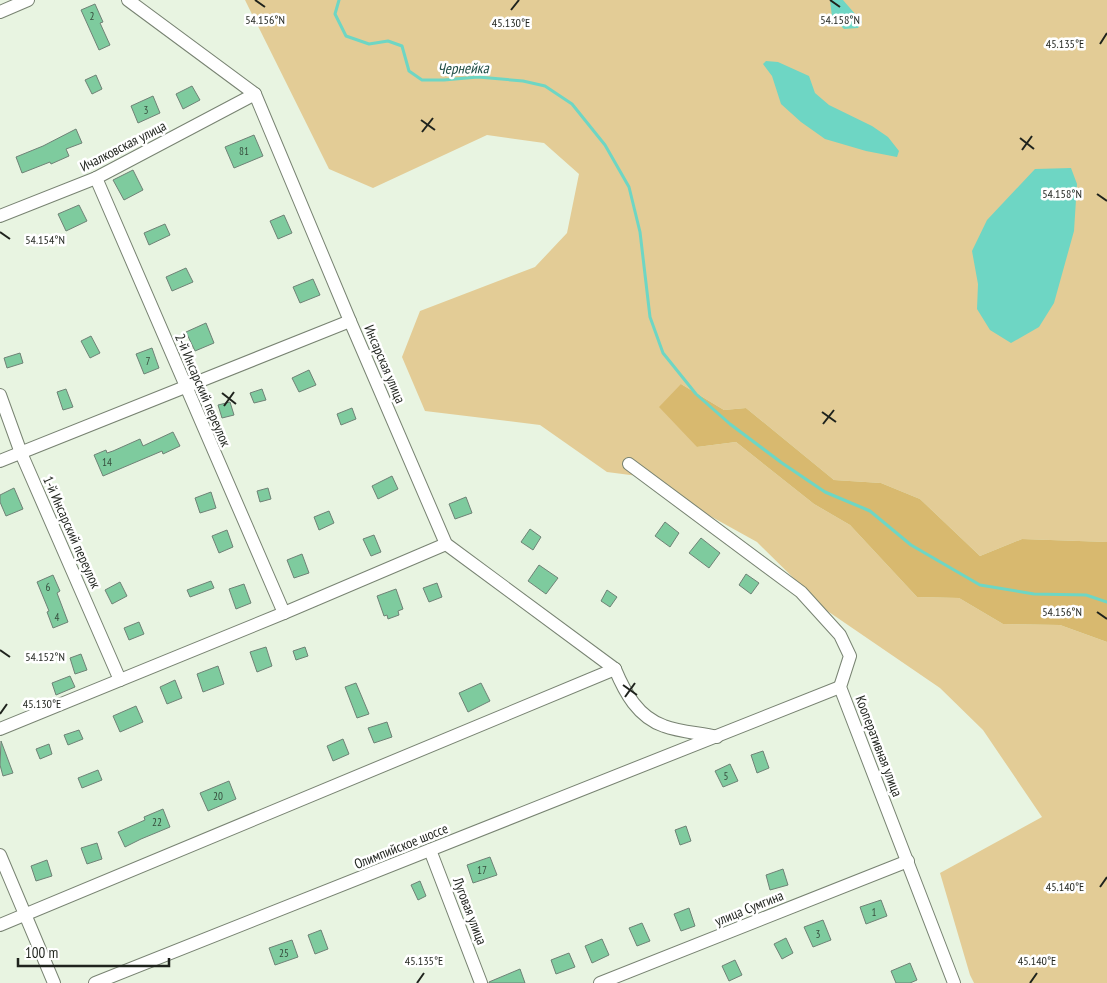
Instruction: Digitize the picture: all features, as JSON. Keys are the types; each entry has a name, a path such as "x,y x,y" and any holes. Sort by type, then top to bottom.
{"street":[{"path":"0,12 28,0"},
{"path":"128,0 255,94 350,321"},
{"name":"Ичалковская улица","path":"0,216 96,178 255,94"},
{"name":"2-й Инсарский переулок","path":"96,178 284,613"},
{"name":"Инсарская улица","path":"0,461 350,321 446,544"},
{"name":"1-й Инсарский переулок","path":"0,395 21,453 120,680"},
{"name":"Кооперативная улица","path":"630,464 801,592 840,634 850,656 840,687 954,983"},
{"path":"0,729 284,613 446,544 615,669 625,692 643,714 663,726 717,736"},
{"path":"0,925 615,669"},
{"name":"Олимпийское шоссе","path":"100,982 840,687"},
{"name":"Луговая улица","path":"430,850 481,983"},
{"path":"0,855 54,983"},
{"name":"улица Сумгина","path":"600,983 908,861"}],"shaded area":[{"path":"245,0 1107,0 1107,542 1022,539 980,556 920,499 881,483 834,480 746,408 724,410 681,384 697,447 736,442 814,504 850,525 917,597 959,598 1003,624 1060,625 1107,642 1107,983 974,983 940,873 1042,817 983,730 940,688 826,610 757,542 638,476 607,472 540,425 425,411 402,357 420,311 535,267 567,233 579,174 544,143 487,135 373,188 329,169"},
{"path":"681,384 724,410 746,408 834,480 881,483 920,499 980,556 1022,539 1107,542 1107,642 1060,625 1003,624 959,598 917,597 850,525 814,504 736,442 697,447 659,407"}],"water":[{"path":"830,0 843,0 862,22 858,28 844,29 832,17"},
{"path":"766,61 778,62 809,76 815,93 829,105 872,126 888,137 899,151 897,157 866,151 825,139 801,122 781,104 772,76 763,64"},
{"path":"1071,168 1077,184 1074,231 1054,303 1039,327 1011,343 990,330 977,309 978,284 972,251 987,220 1035,169"}],"building":[{"path":"95,4 103,22 100,23 110,45 99,50 81,10"},
{"path":"96,75 102,89 92,94 85,80"},
{"path":"192,86 200,100 183,109 176,94"},
{"path":"153,96 160,113 138,123 131,106"},
{"path":"76,129 82,143 66,149 69,156 22,173 16,157"},
{"path":"254,135 263,156 234,168 225,147"},
{"path":"133,170 143,190 124,200 113,180"},
{"path":"79,205 87,221 66,231 58,214"},
{"path":"284,215 292,233 278,239 270,221"},
{"path":"165,224 170,235 149,245 144,233"},
{"path":"186,268 193,282 172,291 166,277"},
{"path":"313,279 320,295 300,303 293,287"},
{"path":"206,323 214,343 195,351 186,332"},
{"path":"91,336 100,353 90,358 81,341"},
{"path":"152,348 159,368 144,374 136,354"},
{"path":"20,353 23,363 7,368 4,358"},
{"path":"309,370 316,385 299,392 292,378"},
{"path":"66,389 73,407 63,410 57,392"},
{"path":"262,389 266,400 254,403 250,393"},
{"path":"230,402 234,415 222,418 218,405"},
{"path":"352,408 356,419 341,425 337,414"},
{"path":"173,432 180,446 163,454 162,451 103,476 94,455 106,450 107,453 113,451 140,439 143,446"},
{"path":"392,476 398,489 378,499 372,486"},
{"path":"14,488 23,509 6,516 0,502 0,495"},
{"path":"268,488 271,499 260,502 257,491"},
{"path":"211,492 216,508 200,513 195,498"},
{"path":"466,497 472,513 455,519 449,504"},
{"path":"329,511 334,523 319,530 314,517"},
{"path":"665,522 679,533 670,547 655,536"},
{"path":"530,529 541,537 533,550 521,542"},
{"path":"227,530 233,547 219,553 212,536"},
{"path":"374,535 381,552 371,556 363,539"},
{"path":"701,538 720,553 709,568 689,553"},
{"path":"302,554 309,573 294,578 287,560"},
{"path":"539,565 558,578 546,594 528,581"},
{"path":"746,574 759,583 751,594 739,585"},
{"path":"53,575 60,591 57,593 68,622 53,628 47,612 49,611 37,582"},
{"path":"211,581 214,588 190,597 187,590"},
{"path":"120,582 127,596 112,604 105,590"},
{"path":"437,583 442,597 429,602 423,588"},
{"path":"244,584 251,603 236,609 229,589"},
{"path":"396,589 403,609 398,611 399,615 388,619 387,615 384,616 377,596"},
{"path":"607,590 617,597 610,607 601,601"},
{"path":"139,622 144,634 129,640 124,628"},
{"path":"266,647 272,666 257,672 250,652"},
{"path":"305,647 308,656 296,660 293,651"},
{"path":"81,654 87,670 75,674 70,658"},
{"path":"218,666 224,684 203,692 197,674"},
{"path":"70,676 75,687 56,695 52,683"},
{"path":"175,680 182,698 167,704 160,687"},
{"path":"356,683 369,714 357,718 345,687"},
{"path":"481,683 490,701 468,712 459,693"},
{"path":"136,706 143,722 120,732 113,716"},
{"path":"387,722 392,737 374,743 368,728"},
{"path":"79,730 83,739 68,745 64,735"},
{"path":"343,739 349,754 333,761 327,746"},
{"path":"1,741 13,773 3,776 0,765"},
{"path":"49,744 52,754 40,759 36,749"},
{"path":"763,751 769,768 757,773 751,755"},
{"path":"730,764 738,781 723,787 715,771"},
{"path":"98,770 102,780 82,788 78,778"},
{"path":"229,781 236,799 208,811 200,793"},
{"path":"163,809 170,827 125,847 118,832 145,820 144,817"},
{"path":"686,826 691,841 680,845 675,830"},
{"path":"97,843 102,859 87,864 81,848"},
{"path":"490,857 497,875 473,883 467,865"},
{"path":"47,860 52,876 36,881 31,866"},
{"path":"783,869 788,885 770,890 766,875"},
{"path":"420,881 426,896 418,900 411,885"},
{"path":"881,900 887,916 866,924 860,907"},
{"path":"689,908 695,926 681,931 674,914"},
{"path":"823,920 831,940 813,947 804,927"},
{"path":"642,923 650,941 637,946 629,928"},
{"path":"321,930 328,949 315,954 308,935"},
{"path":"786,938 793,953 782,959 774,944"},
{"path":"602,939 609,955 592,963 585,946"},
{"path":"292,940 298,957 275,965 269,948"},
{"path":"569,953 575,967 556,974 551,960"},
{"path":"735,960 742,975 729,981 722,966"},
{"path":"910,963 917,980 910,983 896,983 891,971"},
{"path":"520,969 525,983 489,983 489,982"}],"waterway":[{"name":"Чернейка","path":"339,0 335,14 346,36 369,44 388,41 402,46 409,71 422,80 478,77 523,81 545,86 572,104 605,145 629,187 640,232 650,317 663,353 696,394 730,424 825,492 870,511 911,545 980,585 1034,594 1086,595 1107,602"}]}
